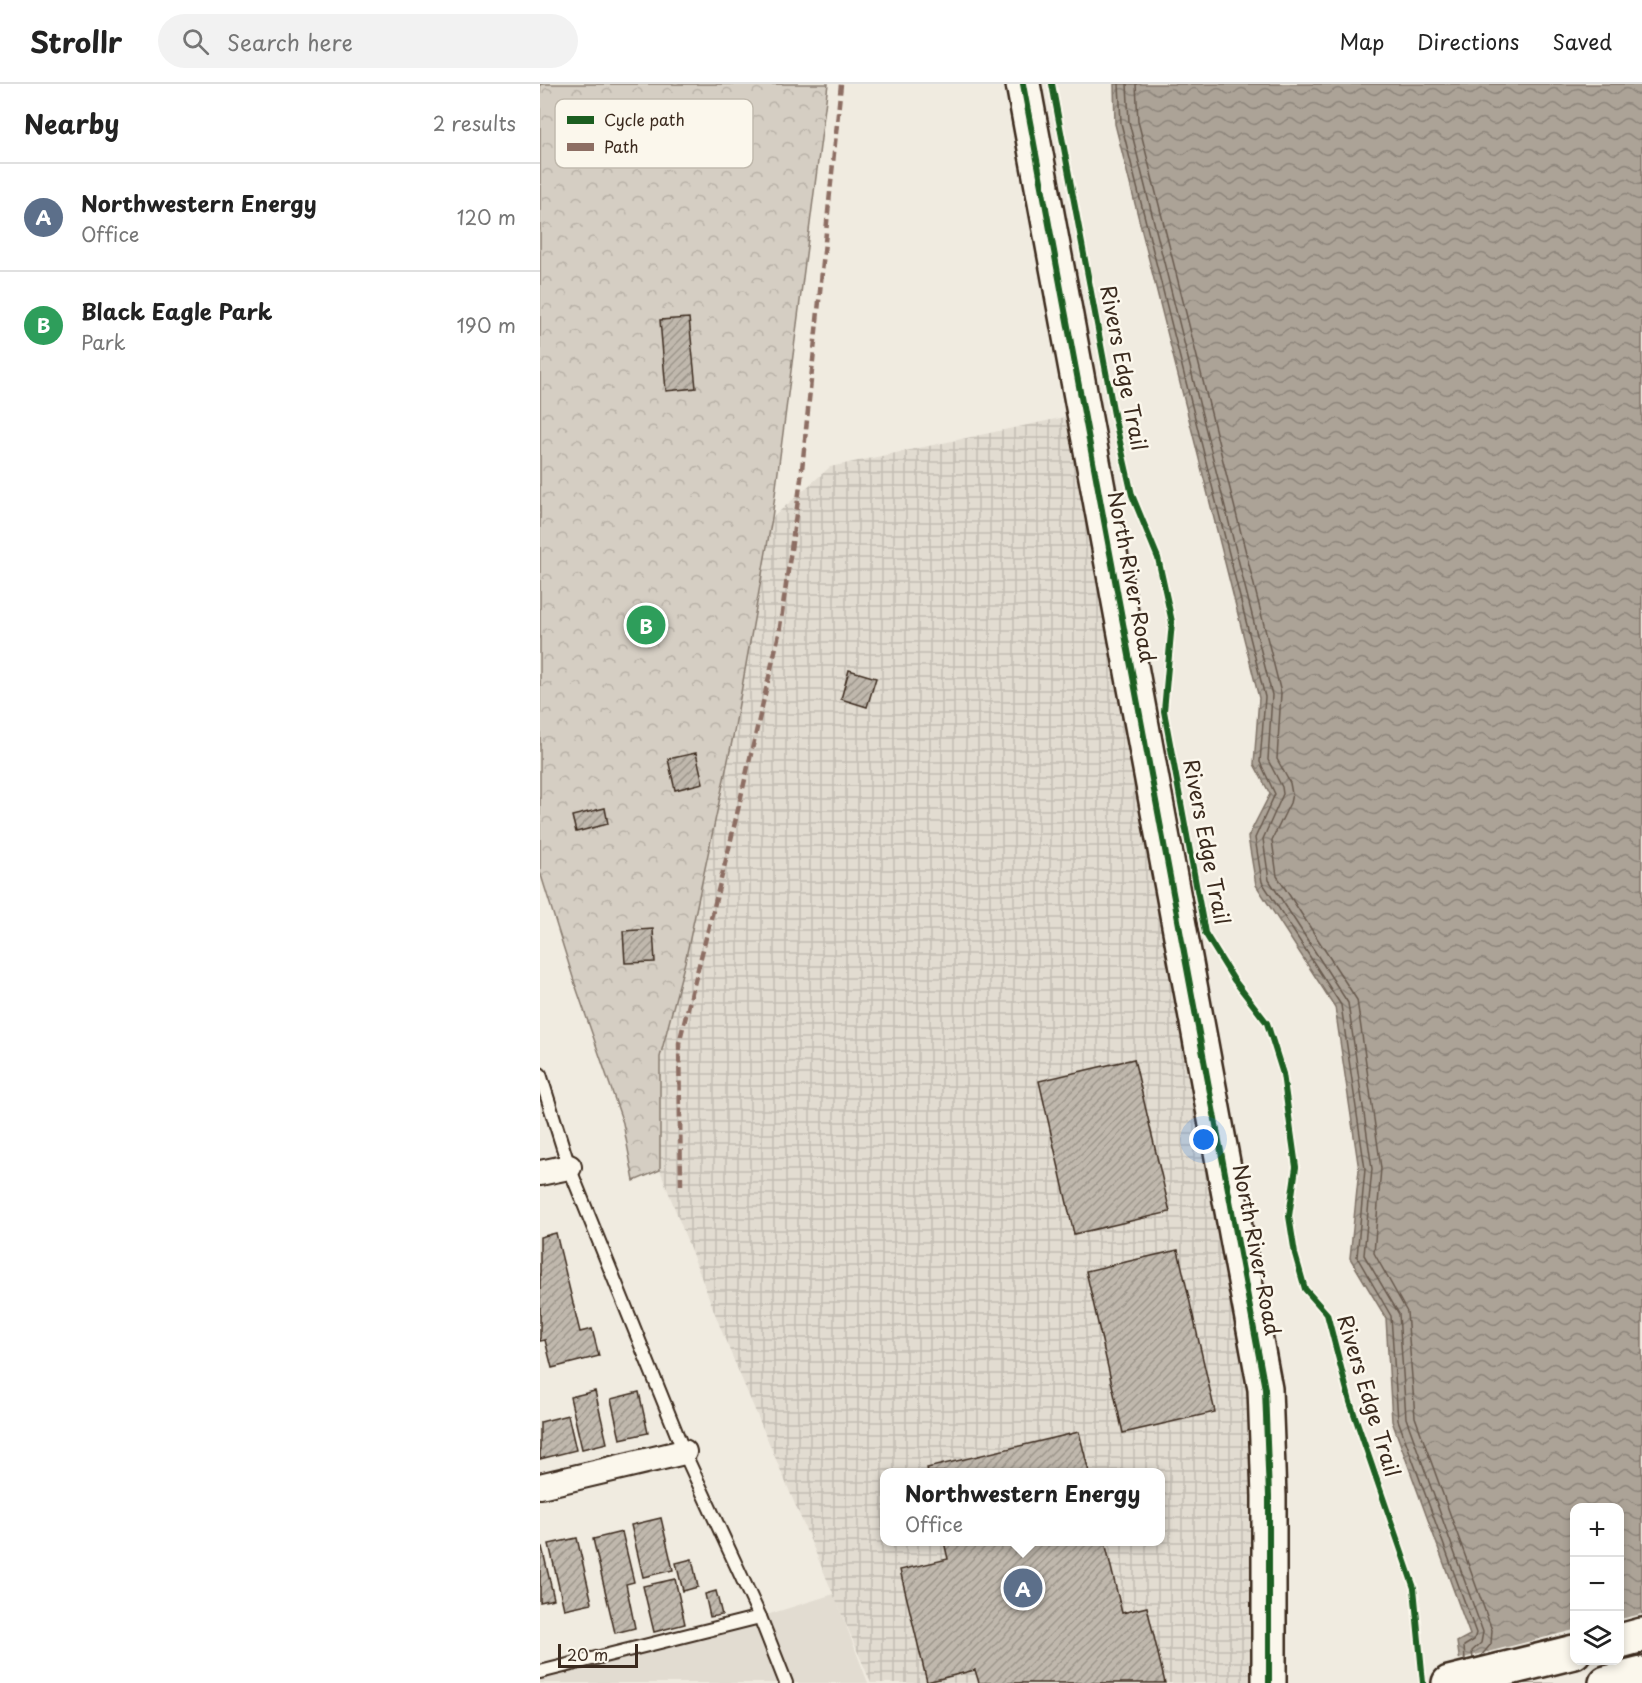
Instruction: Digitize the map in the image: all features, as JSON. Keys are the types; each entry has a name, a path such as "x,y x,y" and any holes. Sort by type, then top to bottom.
{"street":[{"name":"North River Road","path":"1023,84 1265,1389 1269,1496 1269,1683"},
{"path":"540,1173 569,1167"},
{"path":"540,1486 684,1452"},
{"path":"1624,1640 1642,1635"},
{"path":"1449,1683 1570,1653"},
{"path":"1606,1683 1642,1674"}],"lane":[{"path":"540,1074 569,1167 684,1452 760,1617 786,1683"},
{"path":"540,1672 760,1617"}],"shaded area":[{"path":"1084,413 1265,1389 1269,1683 871,1683 724,1337 660,1170 660,1057 685,962 734,732 772,518 830,467"},
{"path":"834,1594 868,1683 540,1683 540,1672 760,1617"}],"green space":[{"path":"540,84 828,84 772,518 734,732 685,962 660,1057 660,1170 634,1181 623,1123 575,984 540,872"}],"water":[{"path":"1114,84 1642,84 1642,1683 1463,1683 1457,1642 1470,1635 1392,1421 1386,1318 1350,1258 1359,1170 1335,1007 1256,885 1248,837 1270,794 1254,764 1259,698 1115,124"}],"pier":[{"path":"1642,1614 1642,1683 1460,1683 1456,1660 1570,1631 1570,1665 1624,1665 1624,1618"}],"building":[{"path":"689,318 696,388 666,391 660,320"},
{"path":"849,670 876,678 867,707 841,699"},
{"path":"696,753 703,783 675,790 668,759"},
{"path":"605,808 608,824 576,832 572,816"},
{"path":"653,929 655,962 625,963 623,931"},
{"path":"1134,1059 1170,1212 1074,1234 1039,1081"},
{"path":"556,1233 580,1332 592,1329 599,1356 552,1368 545,1340 540,1341 540,1237"},
{"path":"1178,1250 1215,1412 1123,1433 1086,1271"},
{"path":"595,1391 607,1443 582,1449 570,1397"},
{"path":"639,1392 648,1433 620,1439 611,1399"},
{"path":"568,1415 576,1450 540,1459 540,1422"},
{"path":"1079,1432 1088,1468 927,1468"},
{"path":"661,1518 673,1570 643,1577 631,1525"},
{"path":"622,1532 634,1582 626,1584 635,1628 615,1633 593,1539"},
{"path":"577,1538 592,1603 564,1609 549,1544"},
{"path":"945,1546 1106,1546 1122,1613 1147,1607 1165,1683 979,1683 975,1670 927,1682 900,1570 948,1559"},
{"path":"540,1547 542,1547 554,1599 540,1602"},
{"path":"692,1559 698,1587 683,1591 676,1563"},
{"path":"675,1579 685,1624 654,1632 643,1586"},
{"path":"716,1591 722,1615 710,1617 705,1594"}],"marked path":[{"path":"681,1185 679,1043 729,848 779,634 801,479 841,84"}],"cycle path":[{"path":"1023,84 1265,1389 1269,1496 1269,1683"},
{"name":"Rivers Edge Trail","path":"1052,84 1115,420 1132,495 1158,558 1172,622 1164,711 1205,933 1234,980 1267,1023 1283,1074 1296,1167 1289,1216 1295,1254 1305,1289 1327,1314 1350,1402 1414,1588 1423,1683"}],"place":[{"name":"Black Eagle Park","path":"646,625"},
{"name":"Northwestern Energy","path":"1023,1588"}]}
